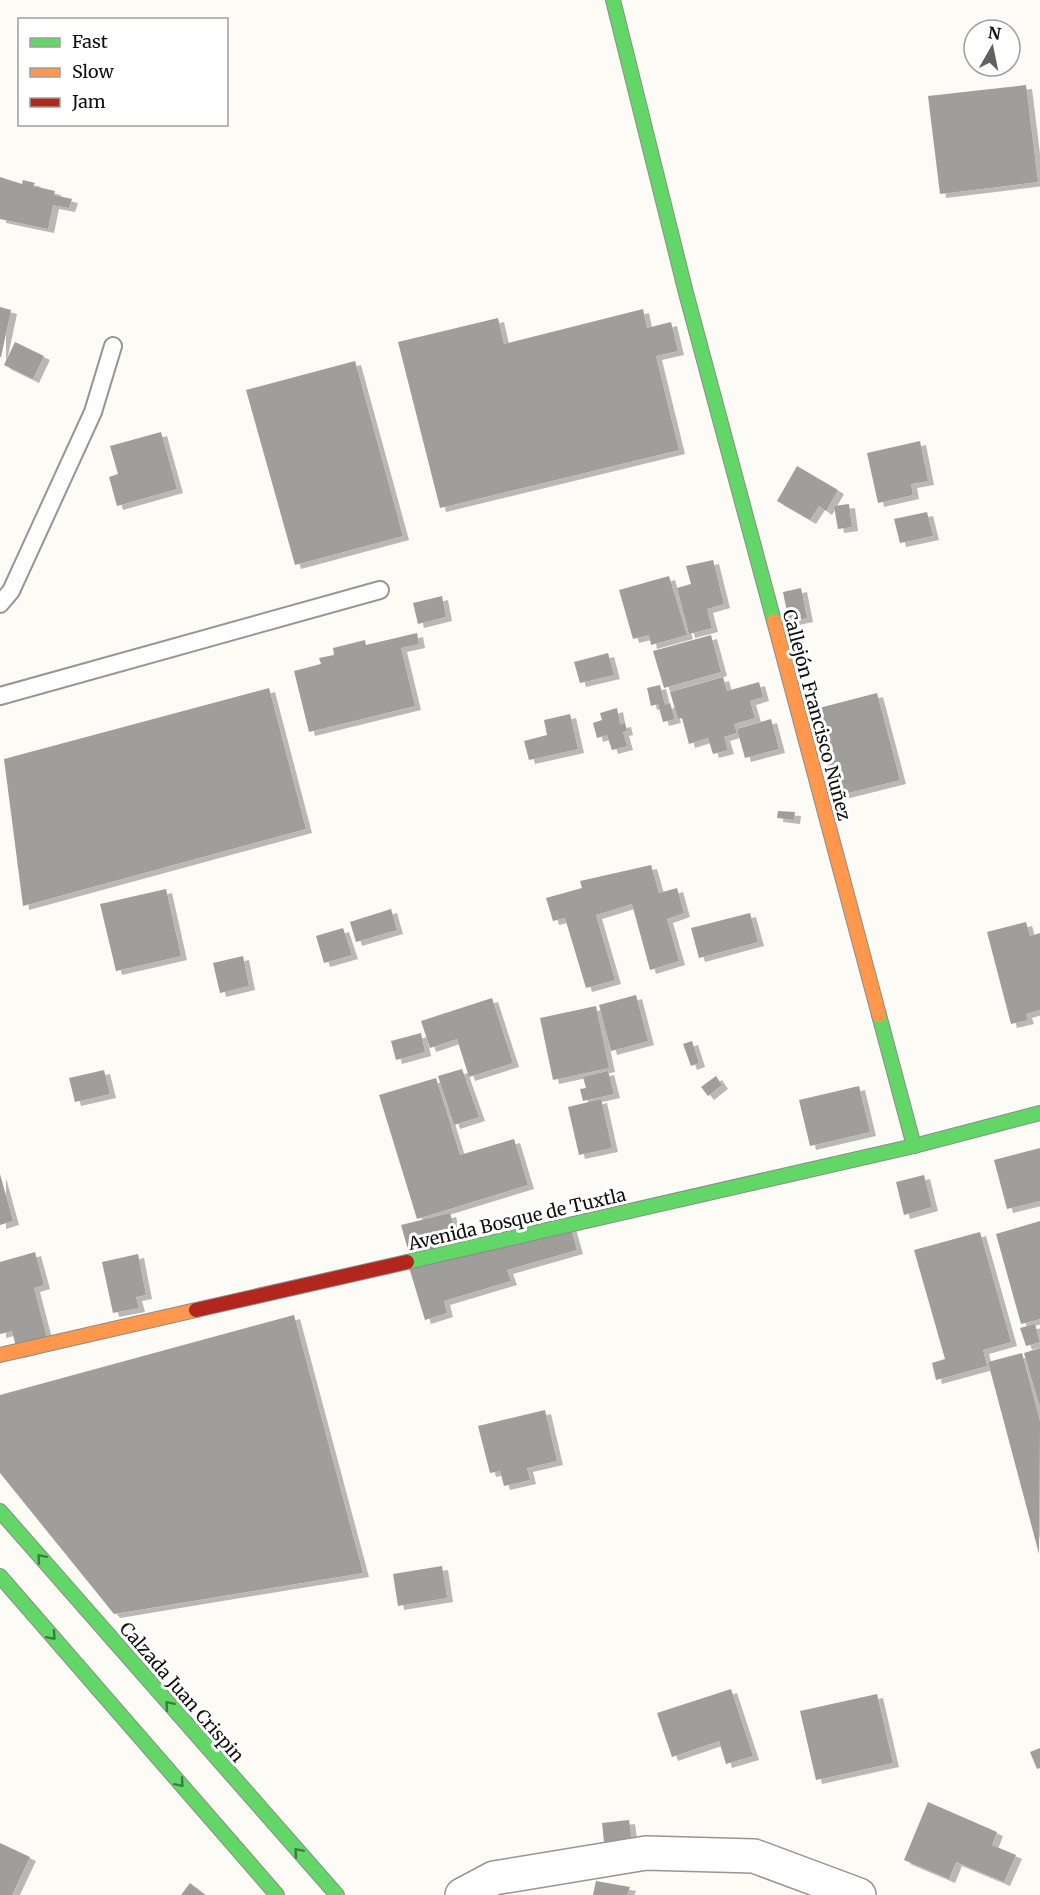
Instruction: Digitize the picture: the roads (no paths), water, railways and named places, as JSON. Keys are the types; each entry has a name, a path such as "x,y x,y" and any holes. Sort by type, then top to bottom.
{"street":[{"name":"Callejón Francisco Nuñez","path":"613,0 686,293 914,1146"},
{"name":"Avenida Bosque de Tuxtla","path":"0,1355 914,1146 1040,1113"},
{"name":"Calzada Juan Crispin","path":"0,1511 337,1895"},
{"path":"0,1576 277,1895"},
{"path":"462,1895 494,1878 646,1853 754,1856 859,1895"}],"lane":[{"path":"0,604 11,591 93,412 113,346"},
{"path":"0,696 380,590"}]}
